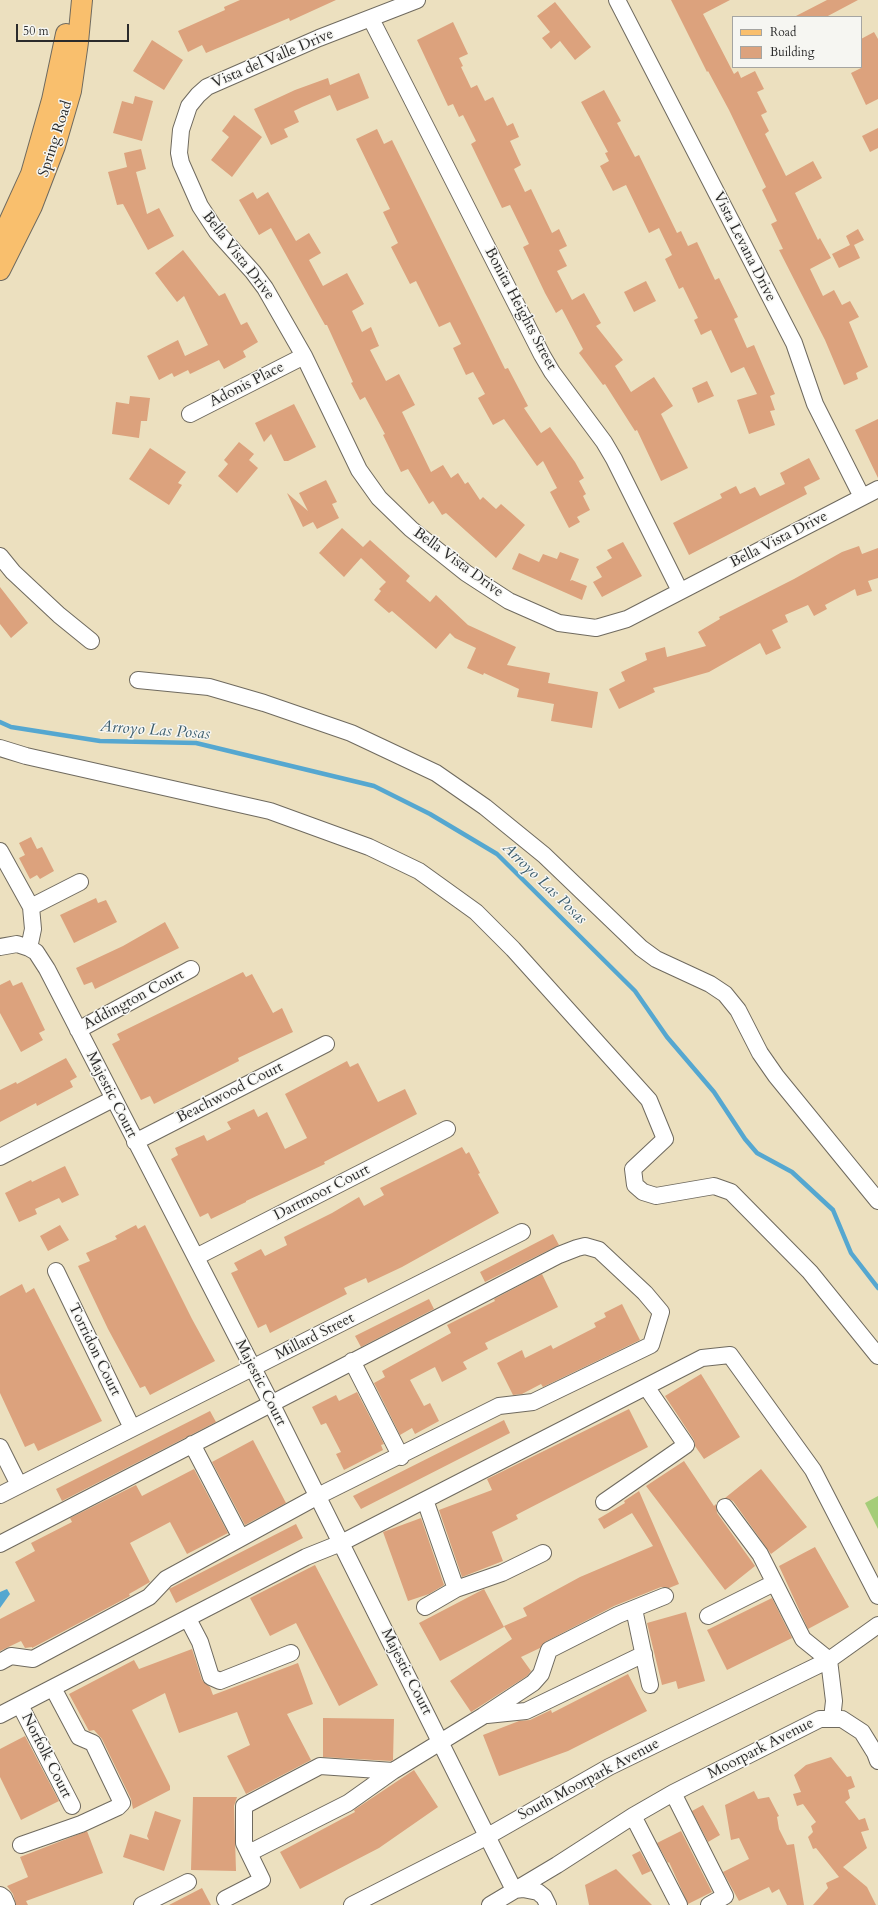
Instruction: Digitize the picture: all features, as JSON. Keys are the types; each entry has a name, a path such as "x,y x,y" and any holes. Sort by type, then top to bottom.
{"main road":[{"name":"Spring Road","path":"0,242 31,174 52,100 65,40 70,0"},
{"name":"Spring Road","path":"0,270 32,206 55,146 71,91 82,0"}],"street":[{"name":"Vista del Valle Drive","path":"200,206 188,182 179,153 181,130 184,118 198,95 217,82 319,38 372,19 418,0"},
{"name":"Vista Levana Drive","path":"617,0 794,344 813,399 862,497"},
{"name":"Bonita Heights Street","path":"372,19 542,355 557,379 604,442 614,459 680,591"},
{"name":"Bella Vista Drive","path":"200,206 217,232 253,272 265,288 304,356 359,470 378,498 411,529 466,573 509,601 559,624 596,628 627,619 878,489"},
{"name":"Adonis Place","path":"190,414 304,356"},
{"path":"0,556 13,572 59,615 91,641"},
{"path":"138,680 210,687 264,703 351,733 436,773 467,794 544,855 641,948 656,959 710,984 725,994 738,1010 760,1053 776,1076 878,1201"},
{"path":"0,748 26,756 270,811 369,847 419,871 476,912 513,949 649,1100 665,1140 633,1169 635,1185 643,1192 656,1196 714,1186 731,1192 810,1272 878,1356"},
{"path":"0,851 31,907 33,929 23,946 0,947"},
{"path":"31,907 80,882"},
{"name":"Majestic Court","path":"23,946 36,952 47,968 135,1142 271,1403 488,1836"},
{"name":"Addington Court","path":"78,1030 191,969"},
{"name":"Beachwood Court","path":"135,1142 326,1044"},
{"path":"0,1157 113,1099"},
{"name":"Dartmoor Court","path":"196,1257 447,1129"},
{"name":"Millard Street","path":"0,1495 522,1232"},
{"path":"0,1544 558,1255 585,1246 599,1250 645,1293 660,1312 651,1345 533,1402 499,1406 401,1457 318,1496 166,1579 149,1597 33,1659 11,1656 0,1662"},
{"name":"Torridon Court","path":"56,1271 132,1428"},
{"path":"0,1716 306,1557 341,1543 647,1388 702,1358 730,1355 813,1470 878,1596"},
{"path":"352,1361 401,1457"},
{"path":"604,1502 686,1445 647,1388"},
{"path":"192,1444 241,1538"},
{"path":"0,1447 19,1485"},
{"path":"425,1500 456,1589"},
{"path":"725,1507 760,1554 804,1639 829,1660 834,1701 832,1719"},
{"path":"425,1607 456,1589 502,1573 543,1553"},
{"path":"708,1616 774,1583"},
{"path":"249,1854 348,1803 393,1771 483,1716 533,1682 541,1674 549,1650 664,1596"},
{"path":"634,1609 650,1685"},
{"path":"188,1619 200,1642 211,1677 220,1680 291,1653"},
{"name":"South Moorpark Avenue","path":"352,1905 488,1836 608,1767 829,1660 878,1626"},
{"path":"483,1716 526,1711 644,1654"},
{"path":"21,1845 81,1824 114,1810 122,1803 93,1743 79,1737 53,1688"},
{"name":"Norfolk Court","path":"20,1705 72,1806"},
{"name":"Moorpark Avenue","path":"490,1905 557,1865 633,1816 673,1793 820,1719 842,1719 862,1732 875,1753 878,1761"},
{"path":"225,1899 262,1880 244,1843 244,1806 320,1766 393,1771"},
{"path":"673,1793 725,1896 709,1905"},
{"path":"633,1816 679,1905"},
{"path":"488,1836 514,1890"},
{"path":"142,1905 188,1882"},
{"path":"514,1890 524,1889 538,1892 544,1897 548,1905"},
{"path":"505,1905 514,1890"},
{"path":"0,1895 4,1898 7,1905"}],"green space":[{"path":"878,1496 878,1529 865,1503"}],"water":[{"path":"7,1589 10,1594 0,1608 0,1592"}],"building":[{"path":"240,0 336,0 290,21 289,18 206,53 202,45 188,52 178,31 225,10 224,7"},
{"path":"671,0 730,0 703,14 734,74 738,71 741,78 755,71 764,89 757,92 767,112 761,115 769,131 765,134 786,176 813,161 822,178 795,193 818,240 820,238 831,258 810,269 823,296 834,290 842,305 850,301 859,317 849,322 868,367 856,373 858,379 844,385 825,340 779,250 783,249 771,224 777,221 762,190 766,187 729,110 708,71 707,72"},
{"path":"827,0 858,0 828,16 796,16"},
{"path":"555,2 591,47 575,60 560,41 551,49 542,38 550,32 537,16"},
{"path":"453,22 468,54 459,58 463,66 461,67 471,88 477,85 485,101 493,97 507,126 513,123 519,137 510,141 521,165 514,169 525,192 531,189 552,233 559,229 567,246 559,250 567,266 557,271 572,300 584,293 601,323 596,326 623,360 615,366 631,392 654,377 673,406 661,414 688,468 661,481 637,430 635,431 605,384 603,385 579,353 583,349 562,309 556,313 545,293 523,247 529,244 510,205 502,208 471,144 476,141 463,115 459,117 453,104 448,106 417,40"},
{"path":"874,32 878,39 878,99 866,105 851,73 862,68 862,38"},
{"path":"152,40 183,60 164,90 133,71"},
{"path":"359,73 369,98 337,111 330,95 302,107 294,111 299,122 284,129 288,137 271,145 254,109 295,90 328,78 330,85"},
{"path":"604,90 621,121 617,123 635,157 639,155 677,233 681,231 688,246 697,242 715,280 719,278 738,317 734,319 747,348 754,345 775,394 770,396 775,410 770,411 775,425 749,434 737,400 757,394 744,367 731,373 711,330 701,335 694,320 698,318 683,287 679,289 665,259 672,255 659,228 649,233 626,185 613,191 600,166 609,161 605,153 608,152 581,102"},
{"path":"135,96 153,101 142,141 113,133 122,101 133,104"},
{"path":"234,115 262,137 232,177 211,160 229,137 222,131"},
{"path":"878,128 878,148 870,152 862,136"},
{"path":"377,129 384,144 392,140 505,369 508,368 528,406 524,408 541,433 550,427 575,462 584,478 579,481 586,494 583,496 590,510 577,517 580,522 569,528 550,492 557,488 543,461 537,466 504,419 493,425 478,398 485,394 473,372 466,375 453,348 461,344 450,322 439,327 416,281 410,284 391,247 398,243 383,212 390,209 356,139"},
{"path":"141,149 146,169 136,172 147,214 159,208 174,236 148,250 123,204 117,205 108,172 127,167 124,153"},
{"path":"253,192 257,199 268,192 296,241 309,233 321,253 309,260 323,286 347,273 364,304 352,311 362,332 371,327 379,346 370,350 386,381 399,374 415,405 402,412 431,472 443,465 451,478 458,473 465,484 468,482 480,500 483,497 496,509 501,504 525,525 496,558 446,513 442,515 433,501 429,504 408,469 401,472 383,435 385,434 365,397 360,400 351,383 353,382 327,325 325,325 271,228 259,235 239,200"},
{"path":"858,229 864,240 854,245 860,258 839,268 832,254 850,245 846,236"},
{"path":"183,250 219,296 225,293 241,325 247,322 258,342 243,351 246,357 224,369 219,360 190,374 188,370 174,377 172,373 159,380 147,356 178,340 185,356 208,345 184,296 177,302 155,273"},
{"path":"646,281 656,301 634,312 624,292"},
{"path":"707,381 714,396 698,403 692,388"},
{"path":"130,396 150,398 147,421 141,421 139,438 112,434 116,402 129,404"},
{"path":"294,404 316,447 288,461 284,461 271,434 264,442 255,423"},
{"path":"878,419 878,478 855,430"},
{"path":"239,442 254,454 249,460 258,468 237,493 218,476 228,464 224,460"},
{"path":"150,448 186,472 178,483 182,485 169,505 129,479"},
{"path":"809,458 820,479 804,487 807,494 689,555 673,523 722,498 720,494 736,486 740,494 755,487 760,496 785,484 780,473"},
{"path":"326,480 337,502 332,504 339,518 317,529 313,522 303,527 287,493 308,511 299,493"},
{"path":"342,528 363,547 370,540 410,576 406,581 430,602 436,595 468,625 516,647 507,665 550,673 548,683 598,692 592,728 551,721 554,704 517,697 519,689 484,673 483,675 467,668 476,648 455,638 450,633 436,649 392,611 389,613 374,600 381,591 379,589 386,582 361,558 344,577 319,553"},
{"path":"623,542 642,576 602,597 593,582 602,577 596,567 612,558 607,550"},
{"path":"859,546 862,554 878,548 878,578 868,581 872,591 857,596 855,589 825,605 827,609 814,616 808,605 785,615 788,622 772,630 781,648 766,655 760,643 709,672 653,688 655,692 619,709 609,689 625,681 621,672 647,660 645,653 665,647 667,657 706,646 698,632 720,619 719,617 794,579 842,552"},
{"path":"560,552 579,559 570,581 572,580 587,586 582,600 512,569 519,553 539,562 543,554 557,559"},
{"path":"0,587 28,623 11,638 0,624"},
{"path":"31,837 37,849 42,847 54,871 40,879 37,875 30,879 19,858 25,855 19,843"},
{"path":"96,898 98,903 106,900 117,922 74,943 60,915"},
{"path":"165,922 179,948 95,989 92,982 84,985 76,968 123,946"},
{"path":"243,972 246,977 252,974 273,1013 282,1008 293,1032 238,1058 239,1061 154,1104 150,1096 141,1100 112,1044 120,1040 117,1034"},
{"path":"10,980 13,986 22,982 45,1030 39,1033 43,1040 21,1052 0,1013 0,985"},
{"path":"66,1058 77,1077 70,1081 73,1087 37,1106 36,1103 0,1122 0,1090 16,1082 17,1084"},
{"path":"347,1061 350,1067 358,1063 378,1102 405,1089 417,1114 324,1162 325,1164 211,1219 208,1213 200,1217 171,1159 178,1155 175,1148 204,1135 207,1141 231,1129 227,1122 254,1109 258,1117 267,1112 285,1149 307,1138 285,1094"},
{"path":"462,1147 466,1154 469,1152 480,1173 478,1174 499,1213 402,1267 368,1283 366,1278 344,1288 347,1294 270,1333 266,1324 258,1328 231,1273 238,1270 234,1263 261,1249 265,1256 287,1245 284,1237 332,1213 359,1197 364,1206 384,1195 380,1188"},
{"path":"65,1166 79,1195 62,1203 59,1198 35,1209 37,1214 19,1222 5,1193"},
{"path":"60,1225 69,1240 48,1251 40,1236"},
{"path":"136,1225 138,1229 145,1225 192,1319 215,1361 150,1395 145,1386 140,1388 108,1329 78,1266 90,1261 86,1253 117,1239 115,1236"},
{"path":"553,1234 559,1245 485,1282 480,1272"},
{"path":"542,1274 558,1307 485,1343 488,1349 463,1362 467,1369 442,1382 435,1367 410,1380 424,1406 430,1403 439,1421 415,1434 412,1428 400,1435 374,1383 385,1377 382,1371 451,1333 447,1325 495,1301 494,1299"},
{"path":"22,1284 26,1293 34,1288 102,1421 38,1451 34,1443 25,1447 0,1393 0,1296"},
{"path":"429,1299 434,1309 361,1347 355,1336"},
{"path":"622,1304 640,1340 543,1387 541,1384 522,1394 513,1395 497,1363 522,1350 525,1358 551,1345 553,1349 596,1327 594,1323 606,1317 604,1313"},
{"path":"701,1374 740,1437 704,1459 695,1446 694,1440 665,1396"},
{"path":"357,1392 384,1444 381,1445 383,1450 344,1470 336,1454 341,1452 326,1423 321,1425 312,1407 336,1395 339,1401"},
{"path":"629,1409 648,1447 516,1515 518,1519 492,1532 503,1561 462,1577 439,1510 492,1490 487,1479"},
{"path":"210,1411 216,1422 62,1501 56,1489"},
{"path":"504,1420 510,1433 361,1509 353,1496"},
{"path":"253,1440 286,1503 245,1525 212,1462"},
{"path":"684,1461 714,1506 716,1504 717,1513 755,1566 725,1590 646,1486"},
{"path":"194,1469 228,1533 187,1554 170,1522 130,1543 150,1582 129,1594 130,1596 32,1648 25,1648 21,1641 0,1651 0,1619 35,1601 15,1562 35,1551 31,1543 72,1522 70,1518 136,1485 142,1496"},
{"path":"761,1469 807,1527 771,1554 733,1501 725,1498"},
{"path":"639,1491 679,1584 669,1588 661,1587 614,1606 545,1642 540,1648 521,1657 531,1671 527,1676 471,1712 450,1681 512,1639 504,1626 527,1616 523,1608 580,1577 653,1546 632,1513 604,1529 598,1519 625,1503 624,1501"},
{"path":"421,1518 444,1585 429,1594 408,1601 383,1532"},
{"path":"296,1524 303,1538 176,1603 169,1589"},
{"path":"815,1547 849,1607 808,1629 779,1566"},
{"path":"315,1565 378,1685 339,1706 296,1623 270,1636 250,1598"},
{"path":"484,1589 504,1627 440,1661 419,1623"},
{"path":"772,1598 792,1638 727,1670 707,1630"},
{"path":"686,1612 705,1681 678,1689 676,1681 662,1685 647,1623"},
{"path":"192,1649 202,1680 210,1687 213,1695 298,1663 313,1704 287,1714 311,1760 246,1794 227,1756 250,1745 237,1712 179,1733 165,1693 132,1710 170,1786 170,1790 133,1809 131,1799 102,1739 94,1730 89,1731 69,1694 134,1660 139,1669"},
{"path":"628,1674 647,1711 568,1751 499,1776 483,1735 519,1721 530,1720 551,1710 552,1713"},
{"path":"323,1718 394,1719 393,1760 323,1757"},
{"path":"25,1736 59,1801 21,1820 0,1777 0,1749"},
{"path":"831,1757 847,1777 851,1776 855,1787 848,1790 850,1798 845,1802 859,1820 865,1818 869,1830 861,1832 867,1848 843,1867 867,1887 876,1905 813,1905 828,1888 826,1883 839,1877 816,1848 813,1849 808,1837 813,1832 811,1826 816,1822 803,1804 797,1806 793,1794 801,1792 794,1775 806,1765"},
{"path":"414,1770 438,1807 379,1848 300,1889 280,1852 355,1812 354,1810"},
{"path":"754,1791 758,1799 769,1797 779,1816 777,1817 779,1829 787,1845 794,1844 804,1905 787,1905 779,1889 772,1893 769,1887 739,1901 723,1872 749,1859 739,1838 731,1840 725,1805"},
{"path":"193,1797 237,1797 234,1806 236,1871 191,1870"},
{"path":"703,1805 720,1835 708,1842 692,1811"},
{"path":"155,1811 181,1820 164,1871 123,1857 130,1834 149,1840 147,1836"},
{"path":"87,1831 103,1873 26,1901 28,1905 16,1905 13,1894 7,1886 28,1877 20,1857"},
{"path":"681,1831 712,1892 688,1904 669,1862 668,1863 657,1843"},
{"path":"640,1851 651,1871 642,1875 632,1855"},
{"path":"616,1869 652,1905 589,1905 585,1885"},
{"path":"202,1888 211,1905 169,1905"}],"waterway":[{"name":"Arroyo Las Posas","path":"0,722 11,727 100,741 196,743 374,786 430,814 497,854 635,991 667,1037 714,1092 745,1139 757,1153 792,1172 833,1210 851,1253 878,1288"}]}
